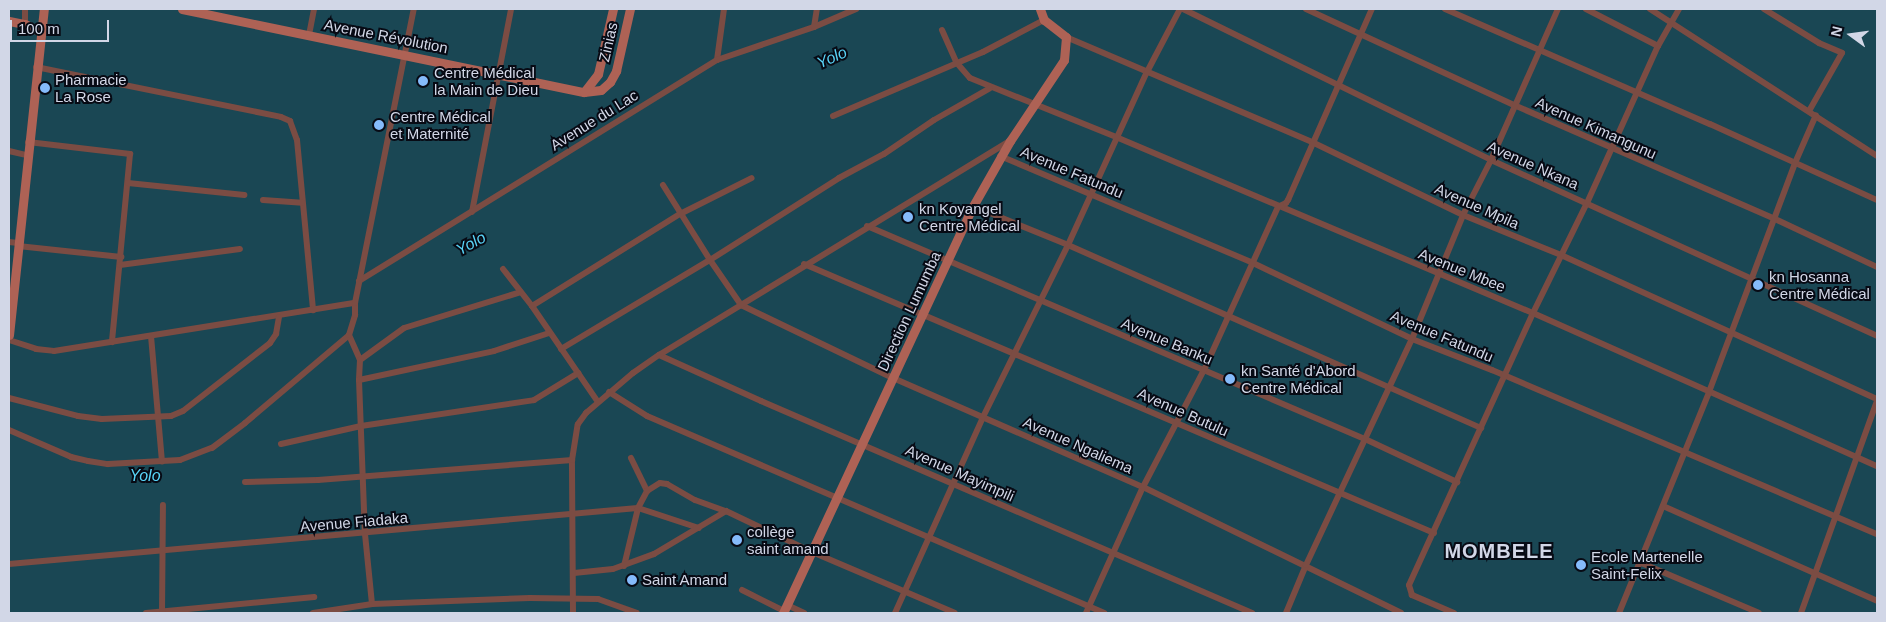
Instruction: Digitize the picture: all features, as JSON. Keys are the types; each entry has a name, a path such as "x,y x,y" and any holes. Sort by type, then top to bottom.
{"street":[{"path":"25,9 25,24"},
{"path":"9,335 15,244 44,9"},
{"name":"Avenue Révolution","path":"182,9 216,12 309,35 584,92"},
{"path":"309,35 314,9"},
{"path":"9,430 71,457 88,461 108,464 180,460 212,448 246,422 349,335 355,315 355,303 414,9"},
{"path":"472,212 511,9"},
{"path":"584,92 598,74 606,47 613,9"},
{"name":"Zinias","path":"584,92 601,90 610,82 616,71 622,50 630,9"},
{"path":"717,60 724,9"},
{"path":"814,27 818,9"},
{"name":"Avenue du Lac","path":"360,281 717,60 814,27 856,9"},
{"path":"1040,9 1044,20 1066,37"},
{"path":"895,613 983,417 1068,245 1147,72 1181,9"},
{"name":"Avenue Nkana","path":"1181,9 1491,160 1877,336"},
{"name":"Avenue Kimangunu","path":"1306,9 1514,105 1775,219 1877,267"},
{"path":"1088,610 1143,487 1204,370 1278,207 1286,203 1314,144 1372,9"},
{"path":"1445,9 1540,49 1877,200"},
{"path":"1286,613 1306,565 1412,339 1463,215 1491,160 1558,9"},
{"path":"1586,9 1658,46"},
{"path":"1650,9 1877,156"},
{"path":"1454,613 1412,596 1409,585 1434,534 1533,313 1587,203 1610,147 1658,46 1679,9"},
{"path":"1764,9 1820,44 1842,53 1810,111"},
{"path":"833,116 983,52 1044,20"},
{"path":"9,21 25,24 41,32"},
{"path":"942,30 956,62"},
{"name":"Avenue Mpila","path":"1066,37 1314,144 1463,215 1561,255 1877,400"},
{"name":"Direction Lumumba","path":"785,610 973,206 1000,156 1064,60 1066,37"},
{"path":"606,47 622,50"},
{"name":"Avenue Mbee","path":"956,62 970,78 990,88 1116,137 1533,313 1877,466"},
{"path":"36,67 280,117 290,121 297,140 313,310"},
{"path":"561,349 710,260 839,178 884,154 934,120 990,88"},
{"path":"1619,613 1638,562 1663,506 1683,451 1709,392 1750,279 1775,219 1795,163 1816,115"},
{"path":"573,613 572,460 578,424 598,402 659,355 804,264 1010,141"},
{"path":"28,142 128,152 131,156 112,342"},
{"path":"9,151 27,155"},
{"name":"Avenue Fatundu","path":"1000,156 1253,262 1412,339 1683,451 1877,534"},
{"path":"532,306 680,214 752,178"},
{"path":"128,184 244,195"},
{"path":"663,185 680,214 741,305"},
{"path":"263,200 302,203"},
{"path":"973,206 1068,245 1481,428"},
{"name":"Avenue Banku","path":"867,226 1365,439 1457,482"},
{"path":"15,244 121,257"},
{"path":"120,265 240,249"},
{"name":"Avenue Butulu","path":"804,264 1014,352 1434,534"},
{"path":"503,270 532,306 598,402"},
{"path":"359,356 404,328 521,292"},
{"path":"9,340 36,349 54,351 355,303"},
{"name":"Avenue Ngaliema","path":"741,305 893,378 1143,487 1306,565 1399,613"},
{"path":"9,398 86,417 171,416 183,411 270,343 276,334 279,316"},
{"path":"359,380 494,351 549,333"},
{"path":"349,335 359,356 365,534 372,604"},
{"path":"151,336 162,462"},
{"name":"Avenue Mayimpili","path":"659,355 1252,613"},
{"path":"281,444 361,426 534,400 578,373"},
{"path":"609,392 647,416 837,499 929,536 1088,610 1104,613"},
{"path":"1801,613 1877,400"},
{"path":"631,458 647,491"},
{"path":"245,482 268,483 572,460"},
{"path":"624,566 638,508 647,491 660,483 667,484 695,500 726,510 812,552 955,613"},
{"path":"162,612 163,505"},
{"path":"1663,506 1877,601"},
{"name":"Avenue Fiadaka","path":"9,564 347,536 638,508 699,528"},
{"path":"574,574 624,566 654,554 726,510"},
{"path":"1638,562 1759,613"},
{"path":"742,590 785,610 804,613"},
{"path":"146,613 314,597"},
{"path":"313,613 372,604 489,598 598,599 637,613"}],"water":[{"name":"Yolo","path":"9,9 1877,9 1877,613 9,613"}],"place":[{"name":"Centre Médical la Main de Dieu","path":"423,81"},
{"name":"Pharmacie La Rose","path":"45,88"},
{"name":"Centre Médical et Maternité","path":"379,125"},
{"name":"kn Koyangel Centre Médical","path":"908,217"},
{"name":"kn Hosanna Centre Médical","path":"1758,285"},
{"name":"kn Santé d'Abord Centre Médical","path":"1230,379"},
{"name":"collège saint amand","path":"737,540"},
{"name":"Ecole Martenelle Saint-Felix","path":"1581,565"},
{"name":"Saint Amand","path":"632,580"}],"district":[{"name":"MOMBELE","path":"1499,551"}]}
